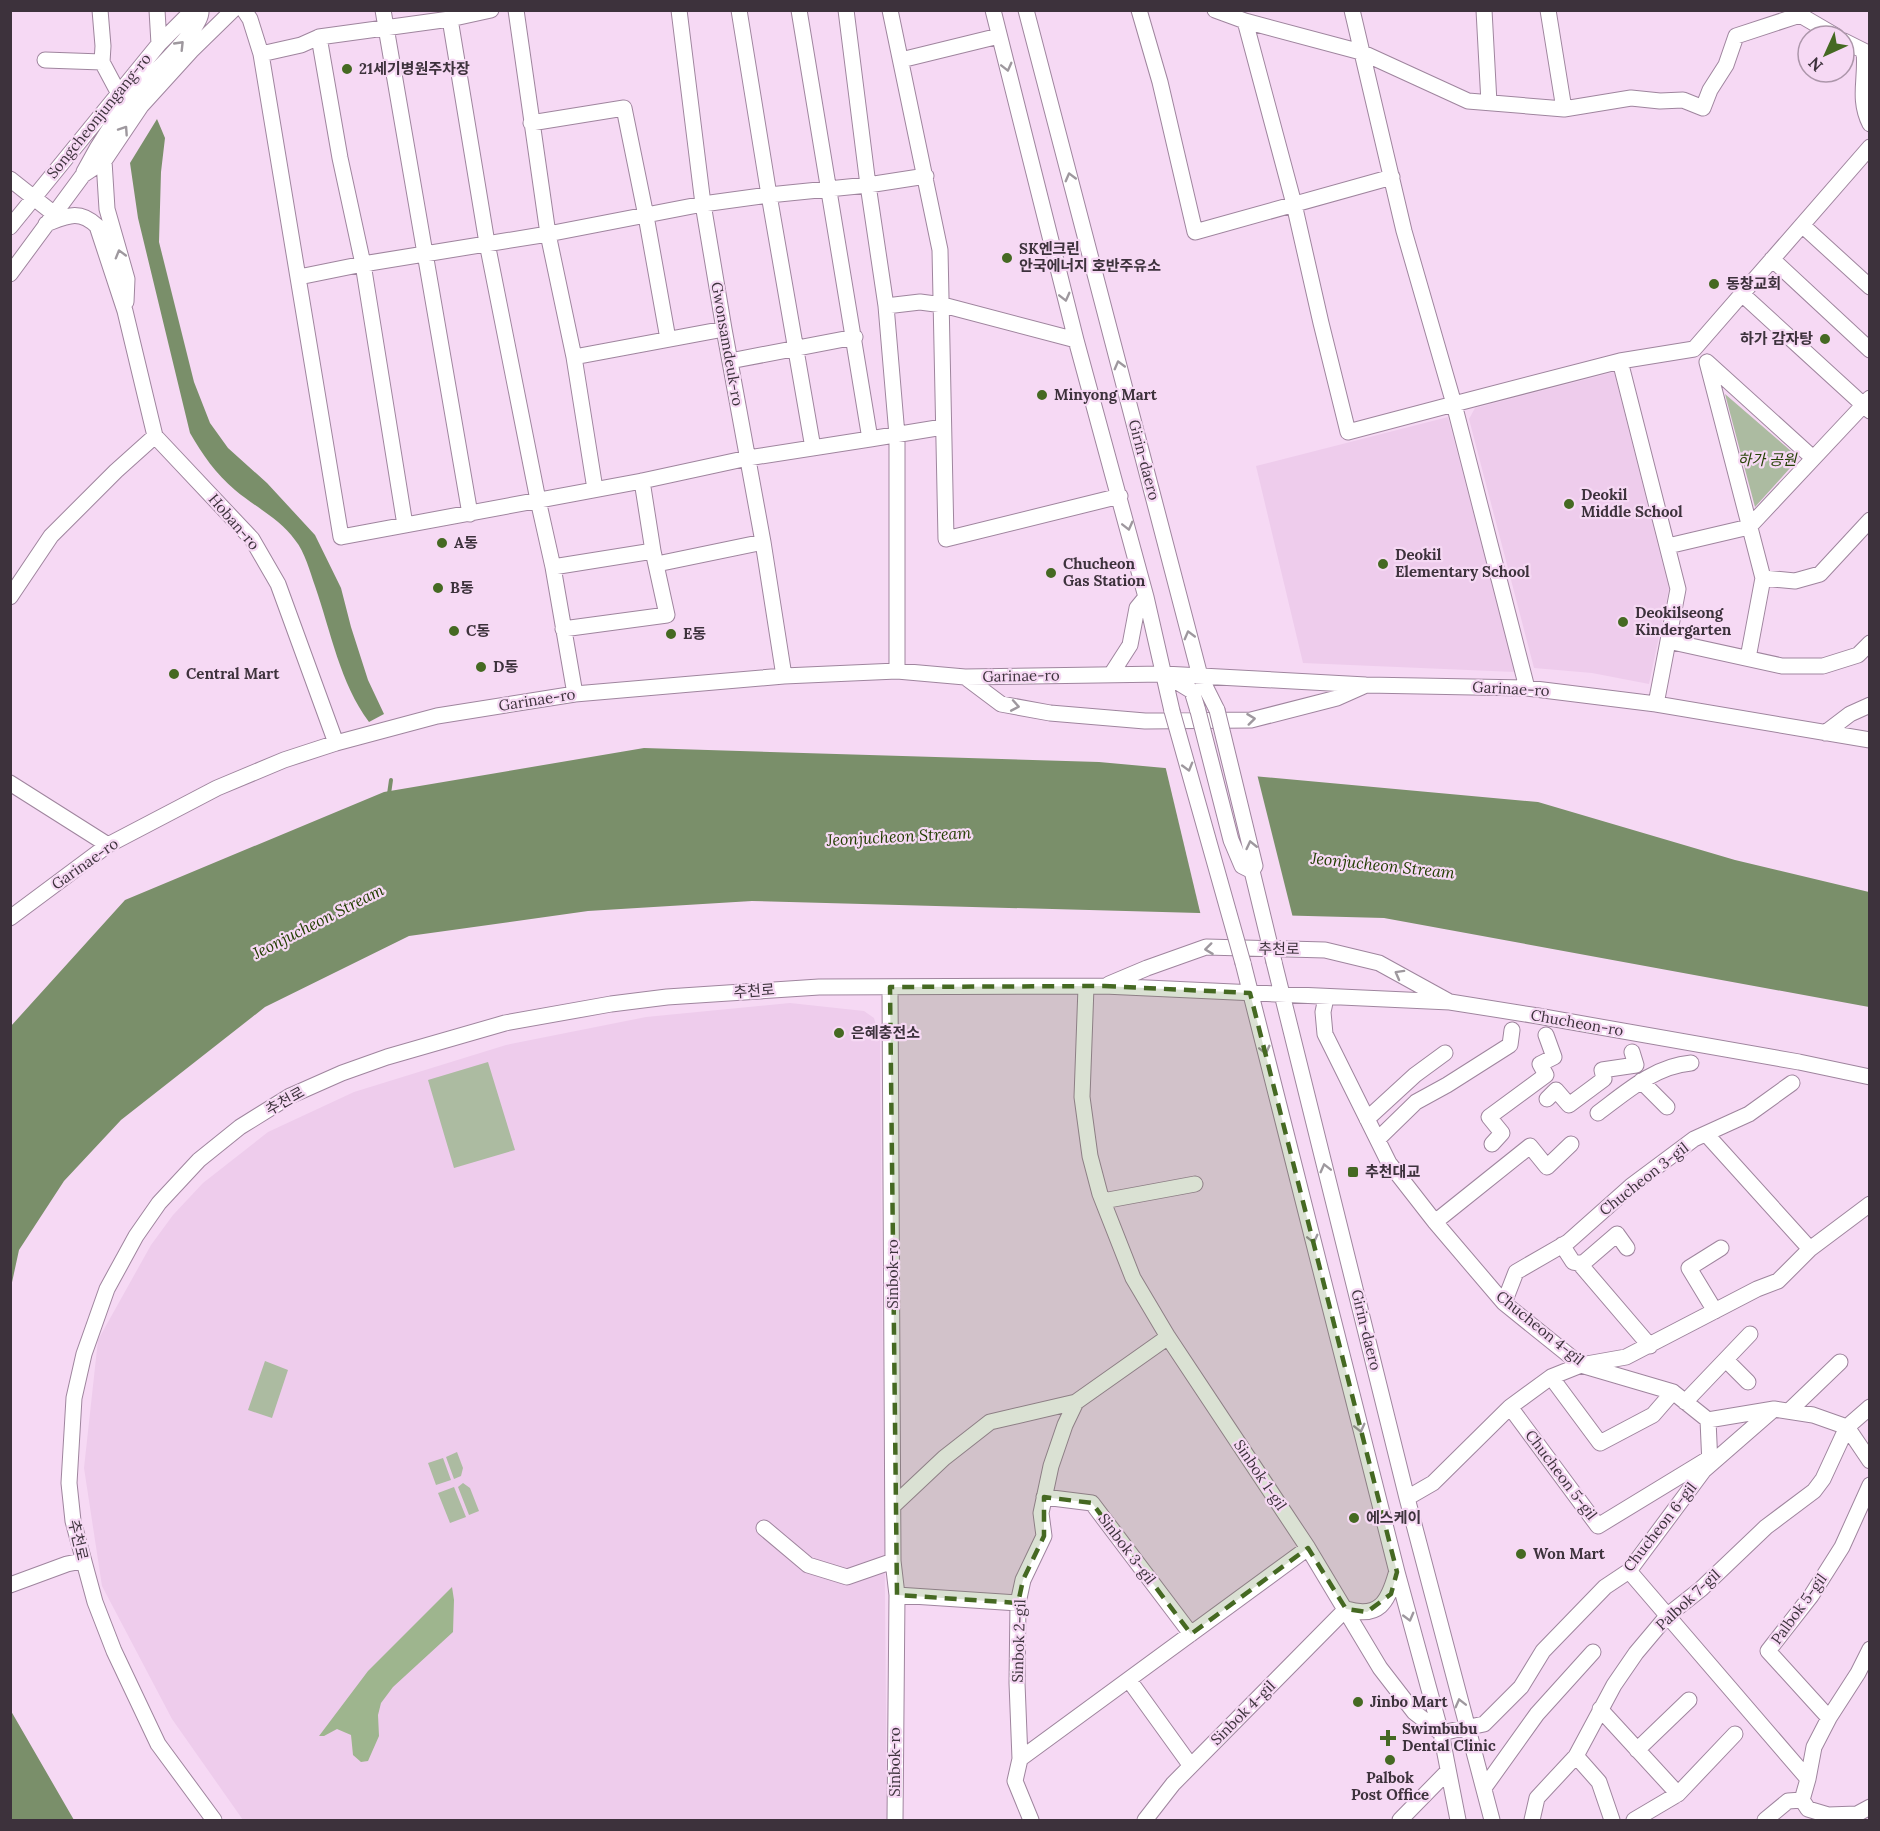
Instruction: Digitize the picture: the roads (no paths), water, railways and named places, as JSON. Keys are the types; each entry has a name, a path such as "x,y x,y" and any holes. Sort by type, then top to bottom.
{"street":[{"path":"100,10 102,62 118,92"},
{"path":"157,10 159,44"},
{"path":"244,10 250,19 261,54 341,537 642,481 748,458 943,427"},
{"path":"383,10 470,514"},
{"path":"261,54 301,45 319,37 450,19 491,10"},
{"path":"516,10 548,234 574,357 595,489"},
{"name":"Gwonsamdeuk-ro","path":"679,10 723,329 763,542 784,676"},
{"path":"740,10 769,195 813,448"},
{"path":"799,10 855,337 870,439"},
{"path":"846,10 886,306 897,435 897,671"},
{"path":"890,10 940,250 943,305 946,539 1120,496"},
{"name":"Girin-daero","path":"993,10 1076,340 1120,496 1173,711 1243,964 1397,1572 1441,1734 1458,1821"},
{"name":"Girin-daero","path":"1026,10 1200,676 1217,710 1256,866 1252,871"},
{"path":"1139,10 1160,82 1195,232 1392,177"},
{"path":"1215,10 1245,21 1361,52 1468,101 1564,109 1631,98 1660,101 1683,100 1703,108 1710,90 1726,65 1736,36 1800,15 1815,24"},
{"path":"1352,10 1404,231 1454,404 1527,688"},
{"path":"1484,10 1489,103"},
{"path":"1548,10 1564,109"},
{"path":"83,175 101,140 142,85 195,30 195,12 230,12"},
{"name":"Songcheonjungang-ro","path":"10,227 159,44 195,12"},
{"name":"Songcheonjungang-ro","path":"10,274 83,175 104,161 141,106 230,12"},
{"path":"450,19 487,243 553,567 574,694"},
{"path":"1245,21 1294,204 1348,432 1620,361 1694,350 1869,147"},
{"path":"901,60 999,36"},
{"path":"319,37 340,158 363,264 405,525"},
{"path":"1867,49 1866,69 1861,88 1863,107 1869,124"},
{"path":"45,60 102,62"},
{"path":"531,123 624,108 668,339"},
{"name":"Hoban-ro","path":"104,161 107,210 127,279 125,312"},
{"path":"299,277 363,264 548,234 704,204 926,176"},
{"path":"10,179 33,197 50,218"},
{"name":"Hoban-ro","path":"50,218 71,215 88,218 97,226 125,312 155,436 252,539 268,566 278,584 336,742"},
{"path":"1802,225 1868,283"},
{"path":"1772,259 1869,350"},
{"path":"1668,546 1749,527 1813,458 1867,405 1742,294"},
{"path":"886,306 920,302 943,305 1076,340"},
{"path":"574,357 723,329"},
{"path":"730,361 855,337"},
{"path":"1694,350 1813,458"},
{"path":"1620,361 1678,589 1656,704"},
{"path":"1707,362 1763,578 1748,658"},
{"path":"10,597 51,536 116,471 155,436"},
{"path":"563,628 667,615 642,481"},
{"path":"1763,578 1795,581 1820,574 1869,520"},
{"path":"553,567 655,557 763,542"},
{"path":"1112,673 1130,645 1137,608 1146,597"},
{"path":"1668,641 1782,666 1823,666 1858,655 1869,643"},
{"name":"Garinae-ro","path":"10,918 108,846 217,788 284,760 336,742 437,716 574,694 784,676 897,671 965,677 1164,674 1366,685 1527,688 1656,704 1869,740"},
{"name":"Girin-daero","path":"1164,674 1192,691 1231,840 1242,866 1252,871 1407,1498 1492,1821"},
{"path":"965,677 1001,704 1050,713 1145,721 1251,720 1337,698 1366,685"},
{"path":"1825,733 1850,714 1869,705"},
{"path":"10,783 108,846"},
{"name":"추천로","path":"1104,986 1206,947 1325,950 1379,963 1450,1002"},
{"name":"추천로","path":"214,1821 152,1734 114,1651 95,1602 75,1562 69,1483 70,1445 74,1398 84,1354 97,1311 118,1266 159,1203 199,1160 240,1127 290,1096 342,1073 437,1041 505,1023 611,1004 667,997 819,987 1104,986 1282,995"},
{"name":"Sinbok-ro","path":"890,987 893,1561 897,1595 895,1821"},
{"name":"Sinbok 1-gil","path":"1086,987 1082,1096 1090,1156 1102,1201 1133,1278 1168,1337 1308,1548 1380,1668 1414,1712 1441,1734"},
{"name":"Chucheon-ro","path":"1282,995 1324,1005 1450,1002 1799,1062 1869,1077"},
{"name":"Chucheon 4-gil","path":"1324,1005 1325,1034 1389,1163 1435,1222 1504,1303 1581,1365 1679,1397 1708,1420"},
{"name":"Chucheon-ro","path":"1378,1139 1416,1102 1510,1046 1512,1030"},
{"name":"Chucheon-ro","path":"1492,1144 1502,1133 1489,1117 1546,1075 1540,1064 1554,1057 1546,1035"},
{"name":"Chucheon-ro","path":"1546,1099 1556,1090 1569,1105 1604,1079 1602,1070 1636,1065 1632,1052"},
{"path":"1367,1119 1415,1075 1445,1053"},
{"path":"1598,1113 1641,1081 1676,1064 1691,1063"},
{"path":"1641,1081 1667,1107"},
{"name":"Chucheon 3-gil","path":"1504,1303 1516,1272 1562,1245 1631,1186 1694,1139 1749,1114 1792,1083"},
{"path":"1707,1135 1810,1250"},
{"path":"1435,1222 1530,1146 1547,1167 1571,1144"},
{"path":"1102,1201 1195,1184"},
{"path":"1407,1498 1433,1483 1510,1407 1551,1377 1581,1365 1626,1357 1757,1289 1778,1281 1810,1250 1869,1204"},
{"name":"Chucheon 3-gil","path":"1581,1265 1617,1234 1628,1248"},
{"path":"1562,1245 1573,1262 1581,1265 1650,1346"},
{"path":"1715,1311 1689,1268 1721,1248"},
{"path":"1551,1377 1600,1443 1653,1415 1679,1397 1726,1360 1750,1334"},
{"path":"893,1506 944,1458 990,1422 1076,1402 1168,1337"},
{"path":"1726,1360 1748,1382"},
{"path":"1781,1410 1840,1362"},
{"name":"Sinbok 2-gil","path":"1031,1821 1016,1781 1020,1759 1017,1683 1018,1604 1023,1580 1044,1536 1041,1513 1044,1497 1058,1446 1076,1402"},
{"name":"Chucheon 5-gil","path":"1510,1407 1598,1526 1710,1462"},
{"path":"1847,1427 1869,1407"},
{"path":"1710,1462 1708,1420 1781,1410 1813,1415 1847,1427 1869,1461"},
{"name":"Chucheon 6-gil","path":"1441,1734 1484,1724 1521,1687 1543,1651 1605,1587 1629,1571 1710,1462 1781,1410"},
{"name":"Palbok 7-gil","path":"1532,1821 1537,1798 1576,1756 1599,1709 1636,1653 1668,1615 1701,1589 1766,1527 1814,1491 1823,1479 1847,1427"},
{"name":"Palbok 5-gil","path":"1829,1718 1768,1651 1811,1596 1842,1547 1869,1485"},
{"name":"Sinbok 3-gil","path":"1044,1497 1092,1503 1191,1634"},
{"path":"765,1528 808,1565 847,1577 893,1561"},
{"path":"1020,1759 1308,1548"},
{"path":"10,1585 75,1562"},
{"path":"1629,1571 1808,1779"},
{"path":"1346,1609 1358,1613 1383,1605 1391,1594 1397,1572"},
{"path":"897,1595 1018,1604"},
{"name":"Sinbok 4-gil","path":"1144,1821 1173,1784 1346,1609"},
{"path":"1869,1649 1858,1673 1829,1718 1814,1748 1802,1800 1808,1809 1830,1818 1857,1814 1869,1807"},
{"path":"1484,1788 1537,1714 1593,1652"},
{"path":"1129,1680 1191,1766"},
{"path":"1637,1750 1689,1700"},
{"path":"1599,1709 1677,1794"},
{"path":"1640,1819 1677,1794 1735,1734"},
{"path":"1576,1756 1599,1782 1612,1821"},
{"path":"1400,1821 1448,1771"},
{"path":"1765,1821 1788,1801 1802,1800"}],"water":[{"path":"157,119 165,138 161,172 159,242 194,382 210,423 228,448 267,483 315,535 341,588 368,680 384,714 369,722 343,674 321,603 299,545 282,525 235,490 222,477 190,433 138,218 130,163"},
{"name":"Jeonjucheon Stream","path":"644,748 1099,762 1538,802 1735,860 1869,892 1869,1007 1384,918 752,901 588,911 409,936 265,1007 121,1120 64,1181 19,1250 11,1287 11,1026 125,900 384,792"},
{"path":"11,1711 74,1820 11,1820"}],"waterway":[{"path":"389,794 391,780"}],"place":[{"name":"21세기병원주차장","path":"347,69"},
{"name":"SK엔크린 안국에너지 호반주유소","path":"1007,258"},
{"name":"동창교회","path":"1714,284"},
{"name":"하가 감자탕","path":"1825,339"},
{"name":"Minyong Mart","path":"1042,395"},
{"name":"Deokil Middle School","path":"1569,504"},
{"name":"A동","path":"442,543"},
{"name":"Deokil Elementary School","path":"1383,564"},
{"name":"Chucheon Gas Station","path":"1051,573"},
{"name":"B동","path":"438,588"},
{"name":"Deokilseong Kindergarten","path":"1623,622"},
{"name":"C동","path":"454,631"},
{"name":"E동","path":"671,634"},
{"name":"D동","path":"481,667"},
{"name":"Central Mart","path":"174,674"},
{"name":"은혜충전소","path":"839,1033"},
{"name":"추천대교","path":"1353,1172"},
{"name":"에스케이","path":"1354,1518"},
{"name":"Won Mart","path":"1521,1554"},
{"name":"Jinbo Mart","path":"1358,1702"},
{"name":"Swimbubu Dental Clinic","path":"1388,1738"},
{"name":"Palbok Post Office","path":"1390,1760"}],"park label":[{"name":"하가 공원","path":"1767,460"}]}
